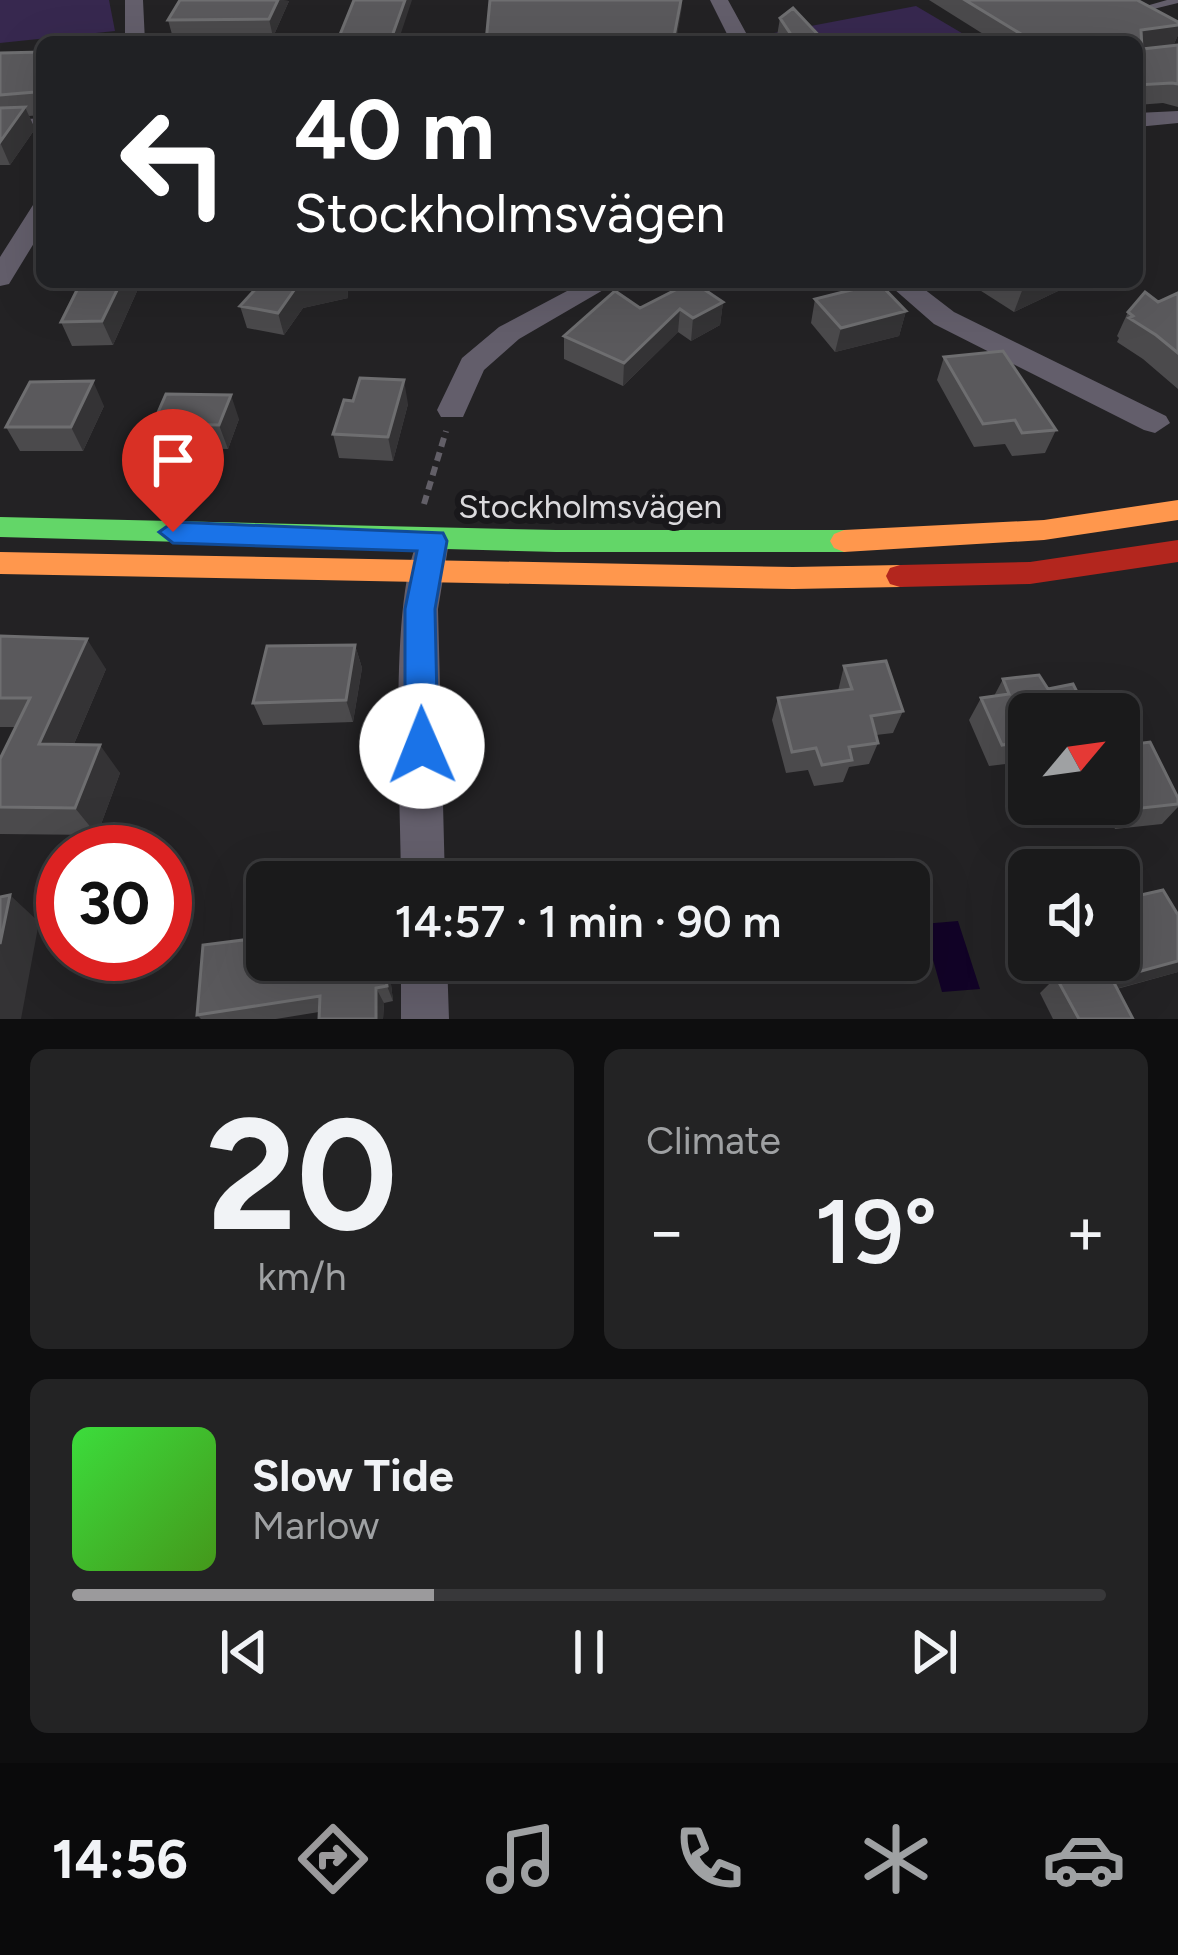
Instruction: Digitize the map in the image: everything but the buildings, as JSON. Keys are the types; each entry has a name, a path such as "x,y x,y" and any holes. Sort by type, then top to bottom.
{"main road":[{"name":"Stockholmsvägen","path":"0,563 426,544 952,538 1115,522 1178,510"},
{"name":"Stockholmsvägen","path":"0,526 426,544 770,578 1030,573 1178,551"}],"street":[{"path":"134,0 135,36"},
{"path":"719,0 738,36"},
{"path":"1132,3 1164,27"},
{"path":"1143,120 1178,117"},
{"path":"0,278 36,219"},
{"path":"452,410 472,365 508,333 593,288"},
{"path":"906,288 944,318 1155,423"},
{"path":"423,861 420,609 426,544"},
{"path":"424,981 424,1019"}],"lane":[{"path":"1132,3 1178,0"},
{"path":"0,113 36,112"},
{"path":"0,124 36,122"}],"path":[{"path":"426,544 452,410"}],"shaded area":[{"path":"0,0 109,0 115,31 0,43"},
{"path":"916,6 967,36 758,36"},
{"path":"958,921 980,989 942,992 930,949 930,923"}],"traffic: fast":[{"path":"0,527 556,541 844,541"}],"traffic: slow":[{"path":"844,541 1044,530 1178,510"},
{"path":"0,563 900,576"}],"traffic: jam":[{"path":"900,576 1030,573 1178,551"}],"route":[{"path":"173,532 433,541 420,609 422,746"}]}
